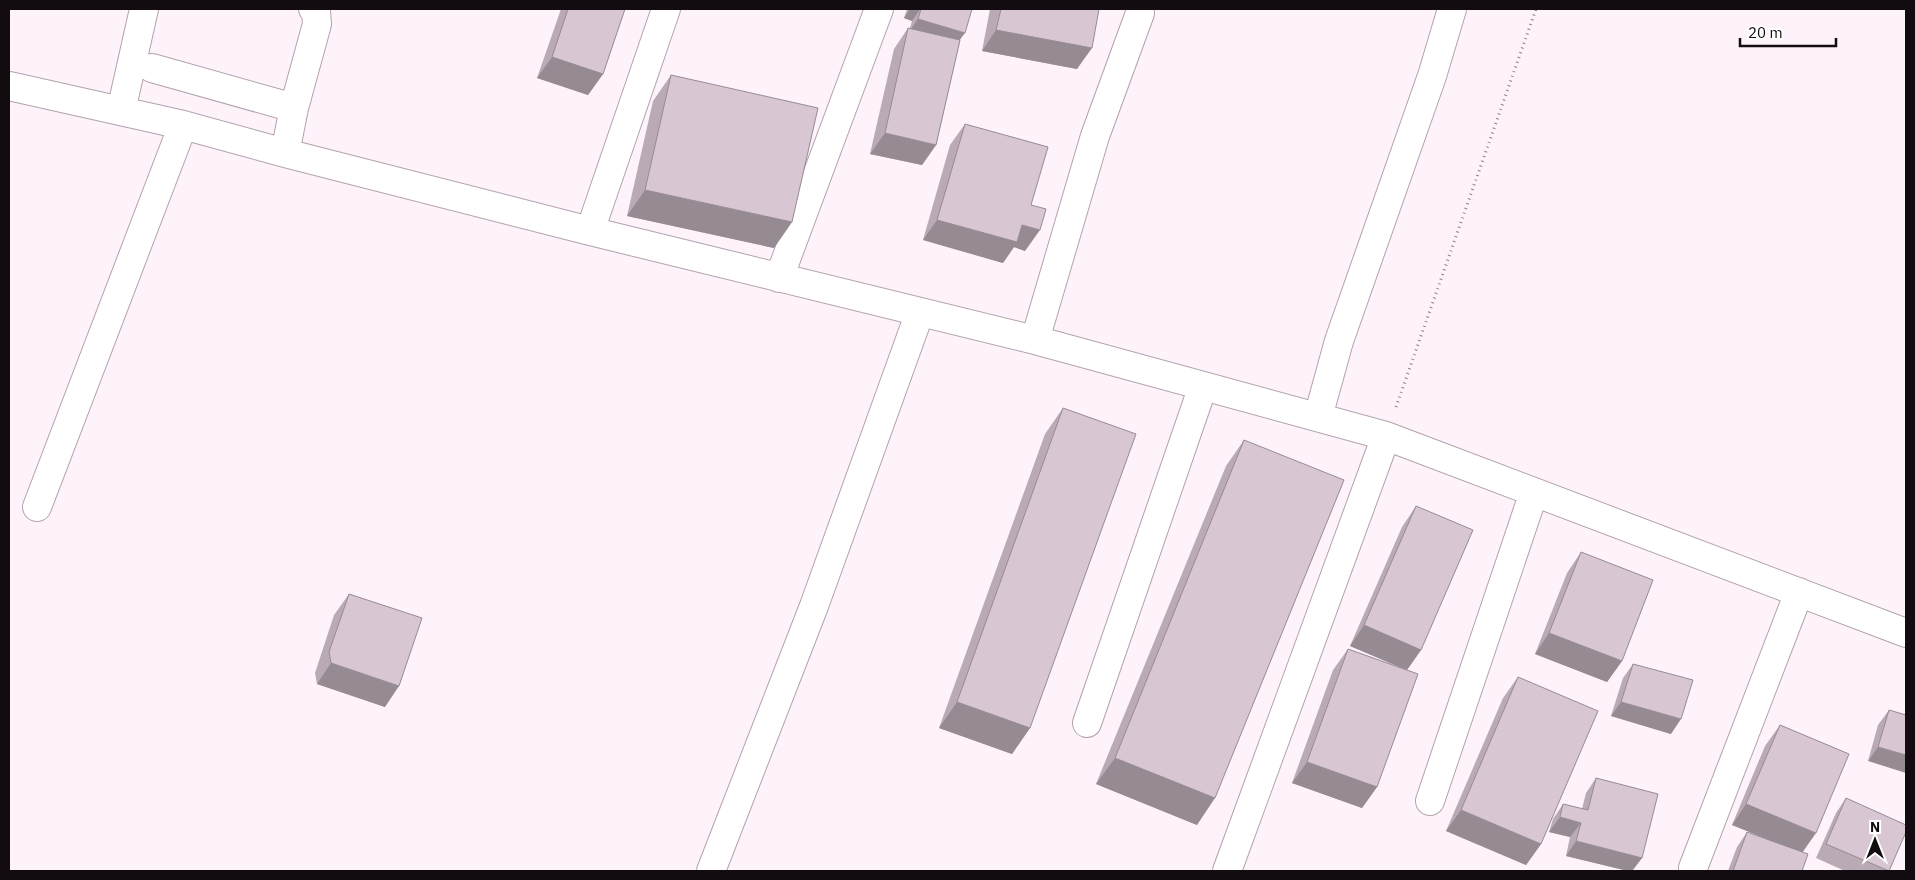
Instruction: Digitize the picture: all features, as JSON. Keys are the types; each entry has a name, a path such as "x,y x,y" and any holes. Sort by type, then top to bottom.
{"street":[{"path":"121,111 144,9"},
{"path":"285,153 294,108 317,24 316,11 313,9"},
{"path":"590,231 666,9"},
{"path":"779,278 879,9"},
{"path":"1318,418 1339,342 1432,76 1452,9"},
{"path":"1035,340 1095,136 1140,13"},
{"path":"152,68 294,108"},
{"path":"9,86 183,125 590,231 1035,340 1386,436 1906,633"},
{"path":"37,507 183,125"},
{"path":"710,871 814,606 920,312"},
{"path":"1087,723 1203,386"},
{"path":"1227,871 1386,436"},
{"path":"1430,801 1534,492"},
{"path":"1693,868 1799,592"}],"path":[{"path":"1386,436 1536,9"}],"building":[{"path":"568,9 625,9 603,74 552,57"},
{"path":"921,9 972,9 965,33 918,19"},
{"path":"1001,9 1099,9 1092,48 996,30"},
{"path":"908,28 960,40 936,145 885,133"},
{"path":"671,75 818,108 792,222 645,190"},
{"path":"965,124 1048,147 1031,205 1046,209 1040,230 1022,225 1017,242 937,220"},
{"path":"1063,408 1136,434 1030,728 957,702"},
{"path":"1244,440 1344,480 1215,798 1115,758"},
{"path":"1416,506 1473,530 1421,650 1364,625"},
{"path":"1581,552 1653,580 1622,661 1549,633"},
{"path":"349,594 422,618 399,686 331,663 329,652"},
{"path":"1348,649 1418,674 1377,787 1307,762"},
{"path":"1633,664 1693,680 1681,719 1621,702"},
{"path":"1518,677 1598,711 1541,844 1461,810"},
{"path":"1889,710 1906,715 1906,755 1878,747"},
{"path":"1780,725 1849,754 1816,833 1746,804"},
{"path":"1596,778 1658,794 1642,858 1576,841 1581,823 1560,817 1563,804 1588,810"},
{"path":"1846,798 1906,825 1906,832 1889,871 1826,844"},
{"path":"1747,832 1808,854 1802,871 1733,871"}]}
